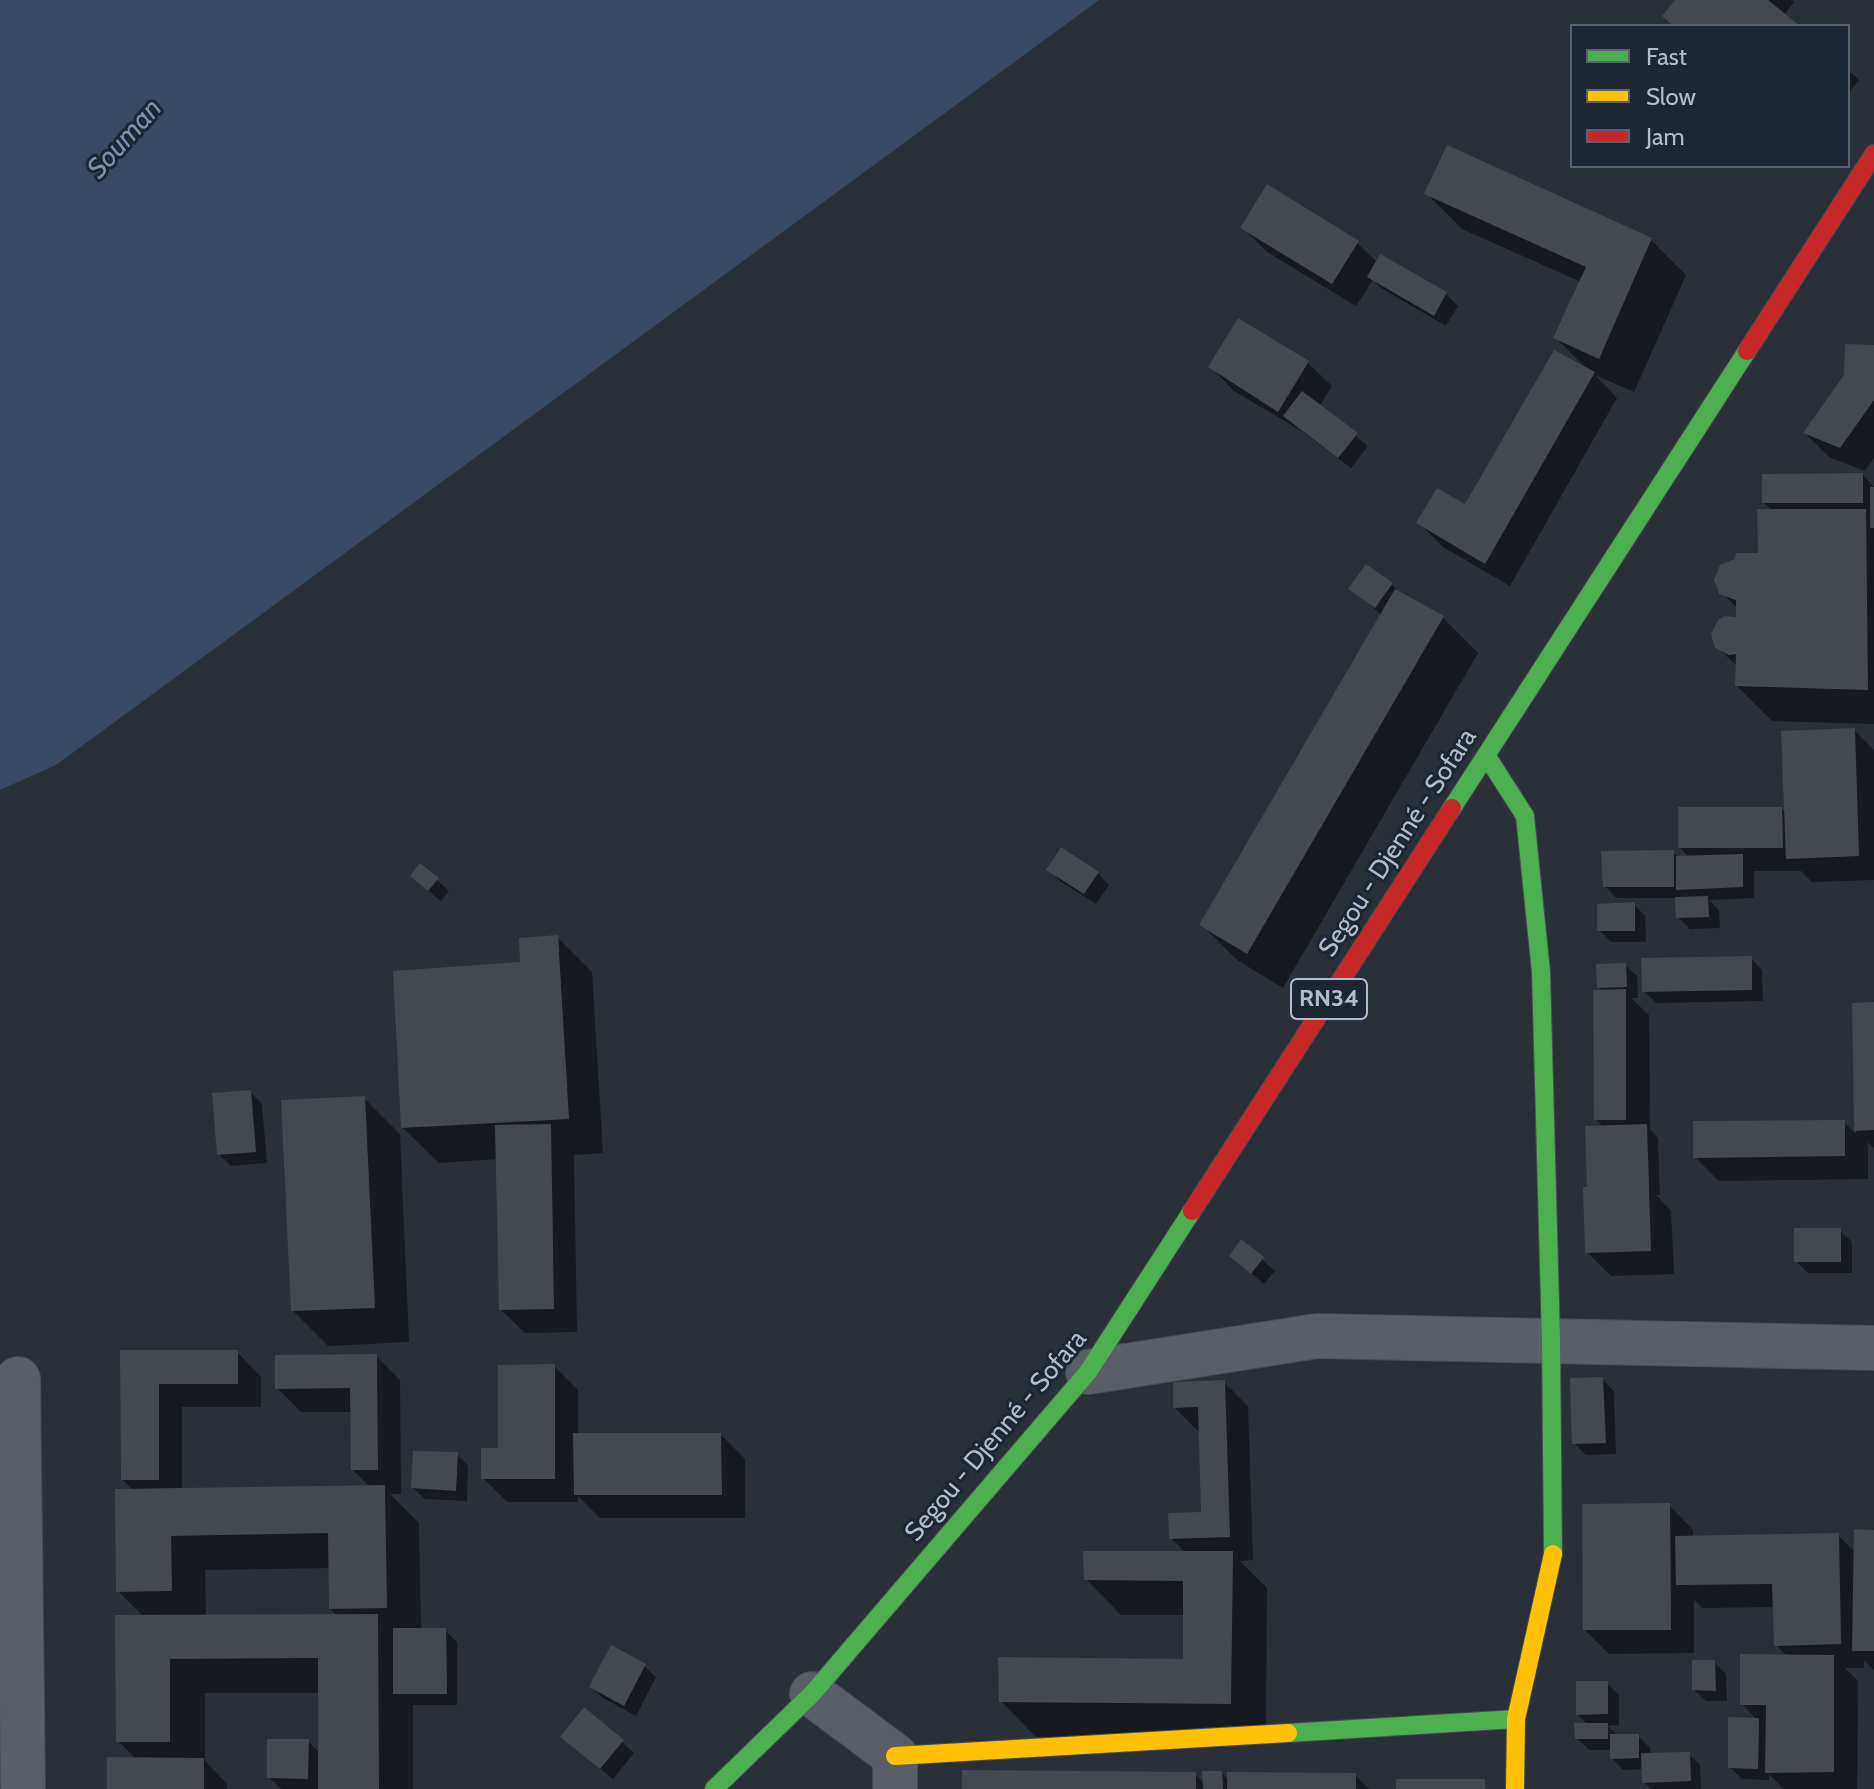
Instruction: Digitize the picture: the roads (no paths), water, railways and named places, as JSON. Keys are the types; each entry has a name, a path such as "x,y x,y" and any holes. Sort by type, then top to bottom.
{"main road":[{"name":"Segou - Djenné - Sofara","path":"714,1789 812,1694 1088,1372 1874,154"},
{"path":"1486,755 1525,816 1541,972 1551,1340 1553,1561 1516,1719 1515,1789"},
{"path":"895,1773 1516,1719"}],"street":[{"path":"1088,1372 1317,1336 1874,1348"},
{"path":"18,1379 23,1789"},
{"path":"812,1694 895,1773"}],"water":[{"name":"Souman","path":"0,0 1099,0 56,765 0,790"}]}
